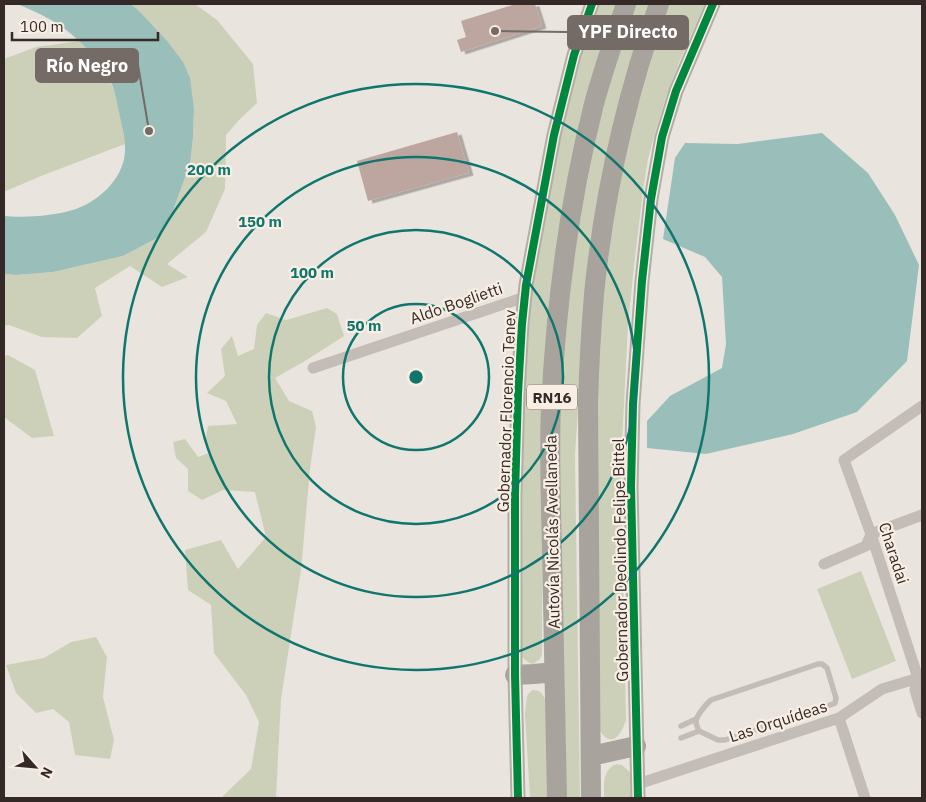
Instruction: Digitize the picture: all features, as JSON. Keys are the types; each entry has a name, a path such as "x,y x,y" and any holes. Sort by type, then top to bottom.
{"highway":[{"name":"Autovía Nicolás Avellaneda","path":"557,798 550,434 558,314 568,238 587,136 603,74 626,4"},
{"name":"RN16","path":"592,798 590,756 588,404 594,293 608,197 617,151 630,97 659,4"},
{"path":"515,674 554,672"},
{"path":"590,756 636,746"}],"street":[{"name":"Gobernador Florencio Tenev","path":"518,798 515,674 515,494 519,360 525,297 556,126 574,55 592,4"},
{"name":"Gobernador Deolindo Felipe Bittel","path":"638,791 631,486 634,388 642,281 651,199 662,138 682,76 713,4"},
{"name":"Aldo Boglietti","path":"313,368 525,297"},
{"name":"Charadai","path":"922,406 844,460 920,677 915,690 922,713"},
{"path":"824,564 866,546 871,534 922,515"},
{"name":"Las Orquídeas","path":"638,791 839,718 882,689 920,677"},
{"path":"839,718 865,798"}],"lane":[{"path":"680,726 696,719 708,702 715,698 818,664 822,664 827,668 836,698 835,702 831,705 725,740 718,740 699,731 696,719"},
{"path":"681,738 699,731"}],"green space":[{"path":"131,4 195,4 217,20 253,64 257,103 226,135 225,189 206,232 167,264 188,277 162,287 130,266 95,288 102,316 77,338 42,337 9,325 4,326 4,274 53,272 123,256 157,238 168,224 190,164 194,109 138,10"},
{"path":"597,4 620,4 543,396 542,654 540,659 533,664 522,657 523,411 532,287 569,91"},
{"path":"635,4 651,4 585,305 575,455 580,798 566,798 559,475 561,397 567,304 582,208 597,132 610,81"},
{"path":"667,4 705,4 666,97 648,159 643,191 628,325 621,462 626,720 619,735 616,738 608,739 600,731 596,363 610,233 630,134"},
{"path":"79,41 97,62 112,86 125,144 4,191 4,59 36,47"},
{"path":"327,308 337,314 344,336 275,378 289,401 312,411 316,427 310,469 301,570 281,699 276,798 221,798 251,769 259,722 246,695 214,653 211,605 188,590 185,550 221,540 238,569 266,537 255,492 223,490 202,500 188,491 188,469 176,458 173,442 185,439 198,457 209,453 205,442 208,426 237,424 226,401 207,393 225,376 221,349 232,336 238,356 254,349 257,325 266,313 286,320"},
{"path":"8,355 35,370 54,436 32,438 4,417 4,356"},
{"path":"861,571 896,661 852,679 817,589"},
{"path":"96,637 107,657 103,697 114,740 110,759 75,755 69,722 53,709 36,713 16,693 6,665 44,658 71,642"},
{"path":"533,690 540,692 545,699 550,798 530,798 525,714 527,696"},
{"path":"616,764 622,765 631,773 634,798 604,798 606,774"}],"water":[{"path":"17,4 131,4 168,42 183,62 190,78 194,109 190,164 168,224 157,238 123,256 53,272 4,274 4,216 30,217 50,215 76,209 92,201 100,196 112,183 121,167 125,154 124,138 115,94 103,68 84,46 65,29 42,15"},
{"path":"822,133 868,173 895,215 919,265 907,361 857,412 793,434 706,454 647,448 647,421 670,396 722,368 726,344 722,277 705,257 663,239 675,158 685,143 738,144"}],"building":[{"path":"516,4 535,4 542,26 461,52 457,40 466,37 461,21"},
{"path":"457,132 469,173 368,201 357,161"}],"cycle path":[{"path":"518,798 515,675 515,494 522,324 526,285 554,135 574,55 592,4"},
{"path":"638,798 631,486 633,404 642,281 651,199 662,137 676,91 713,4"}],"place":[{"name":"YPF Directo","path":"495,31"},
{"name":"Río Negro","path":"149,131"}]}
